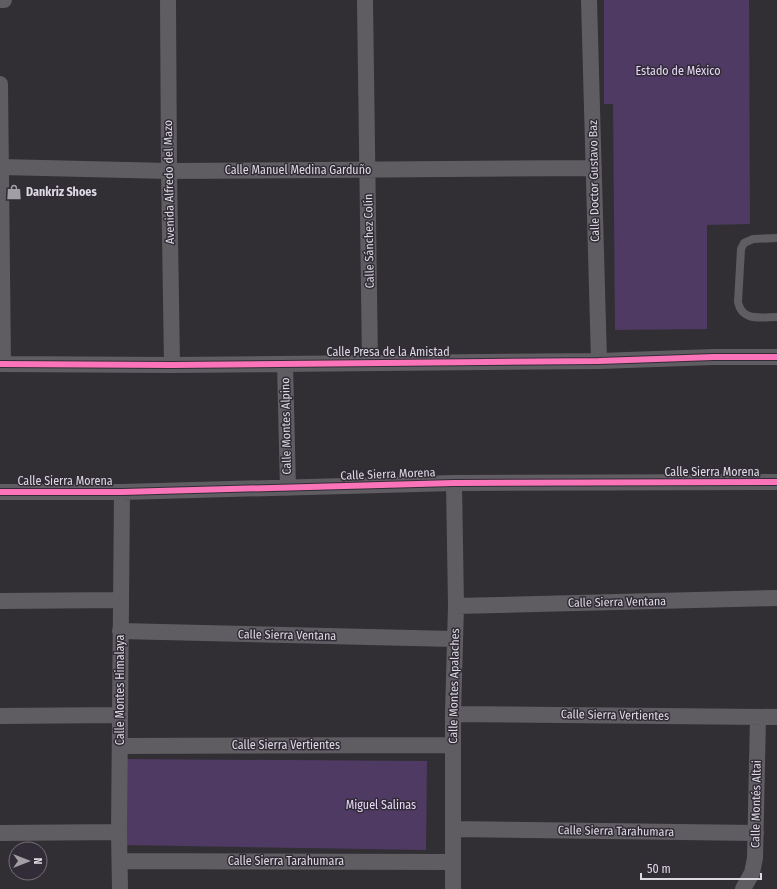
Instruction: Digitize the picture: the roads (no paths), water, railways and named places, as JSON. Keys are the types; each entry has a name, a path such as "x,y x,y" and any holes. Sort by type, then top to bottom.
{"street":[{"name":"Avenida Alfredo del Mazo","path":"168,0 172,364"},
{"name":"Calle Sánchez Colín","path":"364,0 370,363"},
{"name":"Calle Doctor Gustavo Baz","path":"589,0 599,361"},
{"path":"0,84 1,364"},
{"name":"Calle Manuel Medina Garduño","path":"1,168 169,171 594,168"},
{"name":"Calle Presa de la Amistad","path":"1,364 285,364 599,361 714,357 777,357"},
{"name":"Calle Montes Alpino","path":"285,364 288,488"},
{"name":"Calle Sierra Morena","path":"0,492 122,492 454,483 777,482"},
{"name":"Calle Montes Apalaches","path":"453,889 452,714 456,606 454,483"},
{"name":"Calle Montes Himalaya","path":"120,889 120,600 122,492"},
{"name":"Calle Sierra Ventana","path":"456,606 777,598"},
{"path":"0,601 120,600"},
{"name":"Calle Sierra Ventana","path":"120,631 454,639"},
{"name":"Calle Sierra Vertientes","path":"452,714 777,716"},
{"path":"0,716 120,715"},
{"name":"Calle Montés Altai","path":"743,889 752,873 755,858 758,717"},
{"name":"Calle Sierra Vertientes","path":"120,746 452,745"},
{"name":"Calle Sierra Tarahumara","path":"453,829 756,833"},
{"path":"0,832 119,832"},
{"name":"Calle Sierra Tarahumara","path":"120,861 453,862"}],"lane":[{"path":"777,238 753,239 744,243 741,249 738,302 740,310 744,315 750,317 777,317"}],"place":[{"name":"Dankriz Shoes","path":"14,192"}],"park label":[{"name":"Estado de México","path":"678,71"},
{"name":"Miguel Salinas","path":"381,805"}]}
